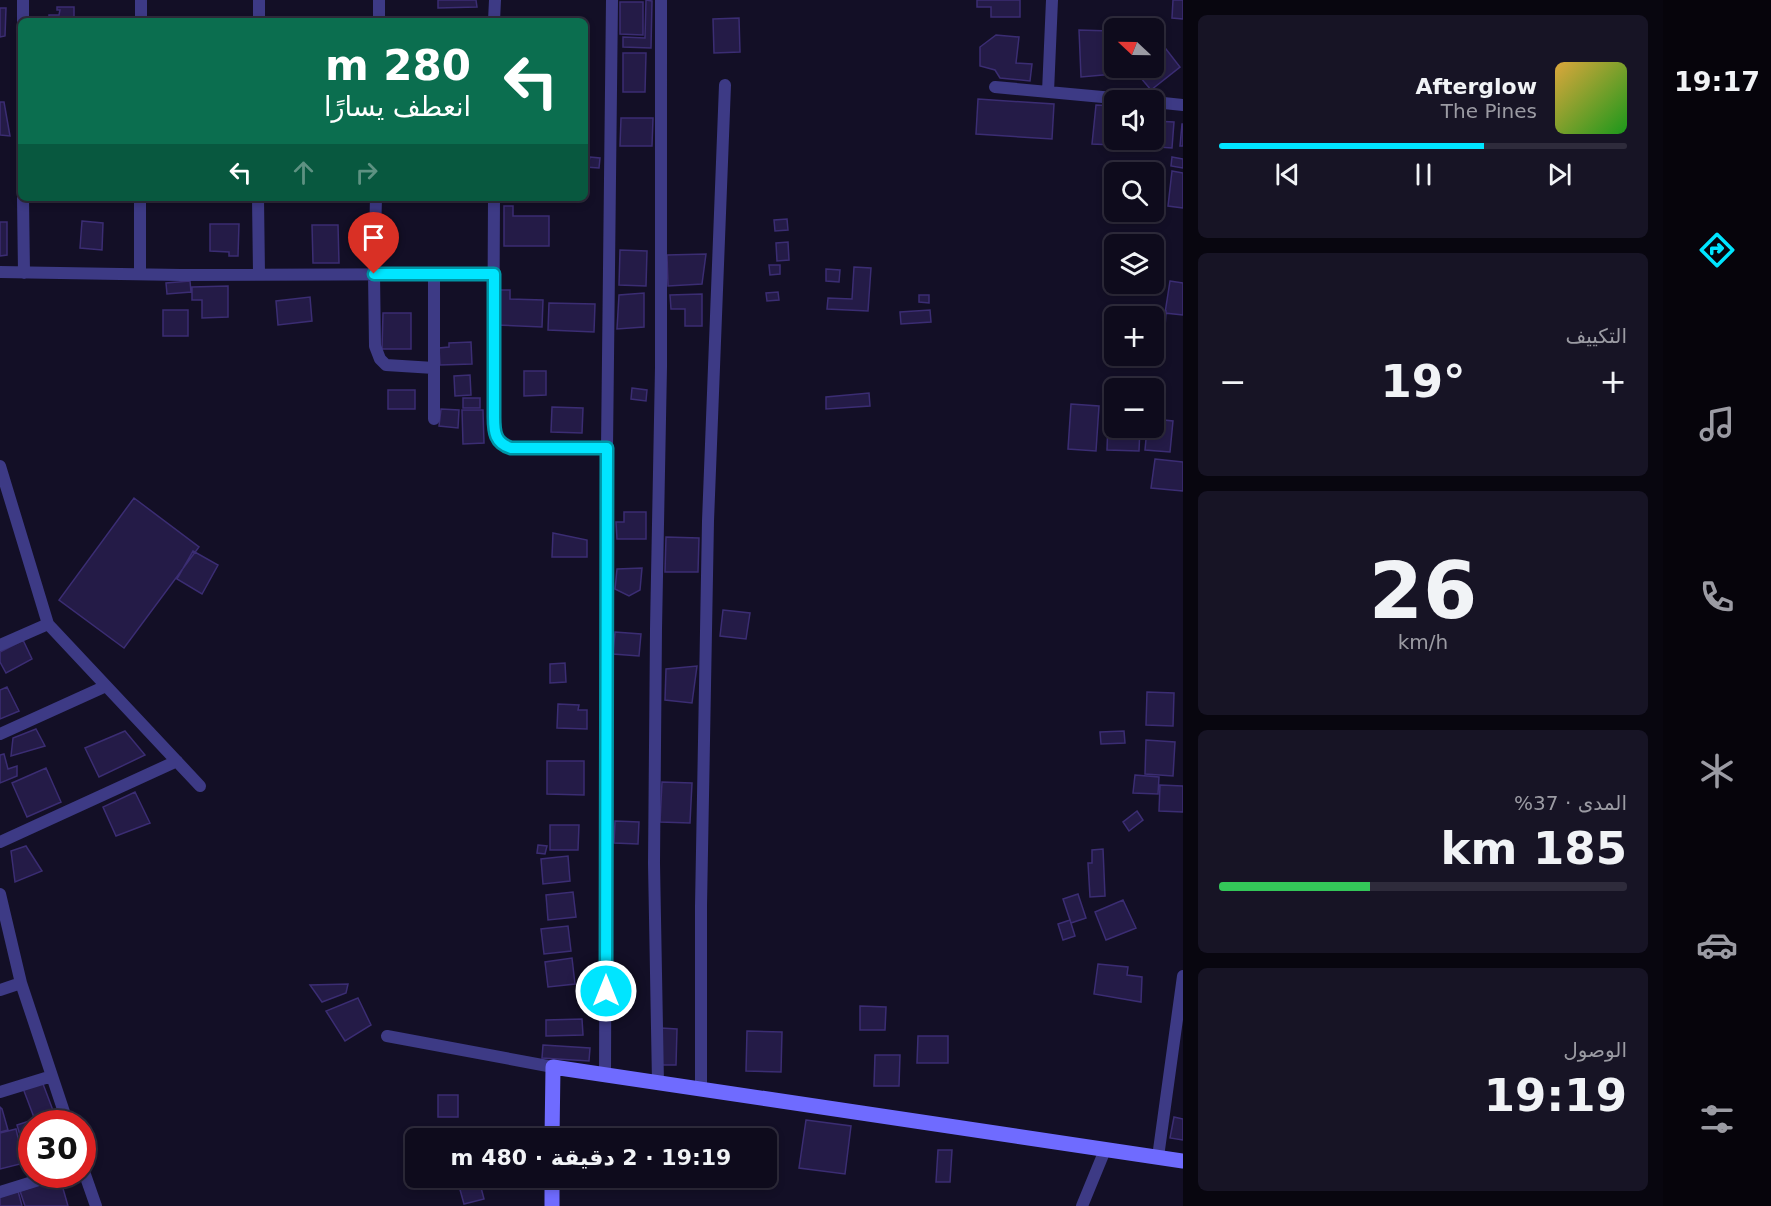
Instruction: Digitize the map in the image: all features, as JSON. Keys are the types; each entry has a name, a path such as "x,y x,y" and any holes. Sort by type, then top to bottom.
{"street":[{"path":"23,0 23,18"},
{"path":"141,0 141,18"},
{"path":"259,0 259,18"},
{"path":"379,0 379,18"},
{"path":"494,18 495,0"},
{"path":"605,1075 607,448 612,0"},
{"path":"658,1083 654,863 661,367 661,0"},
{"path":"1048,92 1052,0"},
{"path":"701,1090 701,906 708,521 725,85"},
{"path":"995,87 1104,97"},
{"path":"1164,103 1183,105"},
{"path":"23,201 24,273"},
{"path":"140,201 140,274"},
{"path":"258,201 259,274"},
{"path":"376,201 375,346 380,359 386,364 434,368"},
{"path":"494,201 494,430 497,439 502,445 511,448 607,448"},
{"path":"0,272 494,274"},
{"path":"434,274 434,419"},
{"path":"0,466 48,624 200,786"},
{"path":"0,645 48,624"},
{"path":"0,734 106,686"},
{"path":"0,842 177,761"},
{"path":"0,894 21,983 63,1110"},
{"path":"1158,1157 1183,976"},
{"path":"0,990 21,983"},
{"path":"387,1036 553,1067 1183,1161"},
{"path":"552,1128 553,1067"},
{"path":"0,1092 52,1076"},
{"path":"1082,1206 1105,1150"},
{"path":"0,1192 18,1186"},
{"path":"90,1188 96,1206"},
{"path":"552,1188 552,1206"}],"building":[{"path":"438,0 476,0 477,7 438,8"},
{"path":"646,0 652,1 651,48 623,47 623,37 645,38"},
{"path":"977,0 1020,0 1020,17 991,17 991,7 977,7"},
{"path":"1173,0 1183,0 1183,19 1172,18"},
{"path":"620,2 643,2 643,35 620,34"},
{"path":"57,7 74,7 75,18 49,18 49,15 59,15 60,10 57,10"},
{"path":"0,8 6,8 5,36 0,37"},
{"path":"280,17 310,17 310,18"},
{"path":"739,18 740,52 714,53 713,19"},
{"path":"1079,30 1104,31 1104,75 1081,77"},
{"path":"996,35 1019,37 1016,63 1032,64 1030,81 1000,78 995,70 980,66 980,47"},
{"path":"1164,46 1180,67 1151,90 1141,78 1164,78"},
{"path":"623,53 646,53 645,92 623,92"},
{"path":"978,99 1054,104 1052,139 976,134"},
{"path":"0,102 4,102 10,136 0,135"},
{"path":"588,103 589,103 588,129"},
{"path":"1096,105 1104,105 1104,145 1092,144"},
{"path":"621,118 653,118 652,146 620,146"},
{"path":"1164,122 1174,122 1172,148 1164,147"},
{"path":"1182,124 1183,146 1180,146"},
{"path":"590,157 600,158 599,168 588,167"},
{"path":"1172,157 1183,159 1183,168 1171,166"},
{"path":"1172,171 1183,173 1183,208 1168,206"},
{"path":"504,206 513,206 513,216 549,216 549,246 504,246"},
{"path":"787,219 788,230 775,231 774,220"},
{"path":"82,221 103,223 102,250 80,248"},
{"path":"0,222 7,222 7,255 0,256"},
{"path":"210,224 239,224 238,256 229,256 229,252 210,251"},
{"path":"312,225 338,225 339,263 313,263"},
{"path":"788,242 789,260 777,261 776,243"},
{"path":"620,250 647,251 646,286 619,285"},
{"path":"706,254 702,284 668,286 667,255"},
{"path":"769,265 780,265 780,274 770,275"},
{"path":"854,267 871,268 868,311 827,309 828,298 852,299"},
{"path":"826,269 840,270 839,282 826,281"},
{"path":"190,281 191,292 167,294 166,283"},
{"path":"1170,281 1183,283 1183,315 1165,313"},
{"path":"228,286 228,317 202,318 202,300 192,300 192,287"},
{"path":"497,290 510,290 510,299 543,300 542,327 496,325"},
{"path":"778,292 779,300 767,301 766,293"},
{"path":"644,293 644,327 617,329 619,295"},
{"path":"702,294 702,326 685,326 685,309 671,309 670,295"},
{"path":"919,295 929,295 929,303 919,302"},
{"path":"310,297 312,321 278,325 276,301"},
{"path":"549,303 595,304 594,332 548,330"},
{"path":"163,310 188,310 188,336 163,336"},
{"path":"930,310 931,322 901,324 900,312"},
{"path":"1164,311 1166,311 1164,328"},
{"path":"383,313 411,313 411,349 382,349"},
{"path":"471,342 472,364 440,365 439,348 449,347 449,343"},
{"path":"524,371 546,371 546,395 524,396"},
{"path":"470,375 471,395 455,396 454,376"},
{"path":"632,388 647,390 646,401 631,399"},
{"path":"388,390 415,390 415,409 388,409"},
{"path":"869,393 870,406 826,409 826,397"},
{"path":"463,398 480,398 480,408 463,408"},
{"path":"1071,404 1099,406 1096,451 1068,449"},
{"path":"552,407 583,408 582,433 551,432"},
{"path":"441,409 459,410 458,428 439,426"},
{"path":"462,410 483,410 484,443 463,444"},
{"path":"1164,420 1173,421 1170,452 1145,450 1146,438 1164,438"},
{"path":"1107,438 1140,438 1139,451 1107,450"},
{"path":"1155,459 1183,462 1183,491 1151,488"},
{"path":"134,498 199,547 124,648 59,600"},
{"path":"624,512 646,512 646,539 617,539 616,522 624,522"},
{"path":"553,533 587,540 587,557 552,557"},
{"path":"666,537 699,538 698,572 665,572"},
{"path":"193,551 218,565 202,594 177,579"},
{"path":"642,568 640,590 629,596 615,589 617,569"},
{"path":"723,610 750,613 746,639 720,636"},
{"path":"615,632 641,634 639,656 613,654"},
{"path":"23,640 32,659 6,673 0,662 0,652"},
{"path":"565,663 566,682 550,683 550,664"},
{"path":"697,666 692,703 665,700 666,669"},
{"path":"7,687 19,711 0,719 0,690"},
{"path":"1147,692 1174,693 1173,726 1146,725"},
{"path":"558,704 579,705 578,710 587,710 587,729 557,728"},
{"path":"36,729 45,746 11,756 13,738"},
{"path":"125,731 145,755 99,777 85,748"},
{"path":"1124,731 1125,743 1101,744 1100,732"},
{"path":"1146,740 1175,742 1173,776 1145,774"},
{"path":"4,754 8,769 17,766 17,776 0,783 0,755"},
{"path":"547,761 584,761 584,795 547,794"},
{"path":"46,768 61,802 27,817 12,783"},
{"path":"1135,775 1159,777 1158,794 1133,793"},
{"path":"662,782 692,783 690,823 660,822"},
{"path":"1160,785 1183,786 1183,812 1159,811"},
{"path":"135,792 150,823 116,836 103,807"},
{"path":"1137,811 1143,820 1129,831 1123,822"},
{"path":"615,821 639,822 638,844 614,843"},
{"path":"550,825 579,825 578,850 550,850"},
{"path":"538,845 547,846 545,854 537,853"},
{"path":"26,846 42,871 15,882 11,851"},
{"path":"1103,849 1105,896 1090,897 1088,863 1092,863 1092,850"},
{"path":"568,856 570,881 543,884 541,859"},
{"path":"573,892 576,917 548,920 546,895"},
{"path":"1078,894 1086,918 1071,923 1063,899"},
{"path":"1123,900 1136,928 1106,940 1095,912"},
{"path":"1070,920 1075,936 1063,940 1058,924"},
{"path":"568,926 571,951 544,954 541,929"},
{"path":"572,958 575,984 548,987 545,962"},
{"path":"1098,964 1128,967 1127,975 1142,977 1141,1002 1094,994"},
{"path":"348,984 346,993 322,1002 310,985"},
{"path":"358,998 371,1025 345,1041 326,1011"},
{"path":"860,1006 886,1007 885,1030 860,1030"},
{"path":"582,1019 583,1035 546,1036 546,1020"},
{"path":"661,1028 677,1029 676,1065 660,1065"},
{"path":"747,1031 782,1032 781,1072 746,1071"},
{"path":"918,1036 948,1036 948,1063 917,1063"},
{"path":"543,1045 590,1048 589,1061 542,1058"},
{"path":"875,1055 900,1055 899,1086 874,1086"},
{"path":"40,1076 53,1110 31,1110 21,1083"},
{"path":"438,1095 458,1095 458,1117 438,1117"},
{"path":"0,1107 8,1130 0,1132"},
{"path":"1174,1117 1183,1119 1183,1140 1170,1138"},
{"path":"806,1120 851,1126 845,1174 799,1168"},
{"path":"16,1129 18,1164 0,1169 0,1133"},
{"path":"938,1150 952,1150 950,1182 936,1182"},
{"path":"29,1188 63,1188 68,1206 25,1206 20,1191"},
{"path":"460,1188 481,1188 484,1199 464,1204"},
{"path":"18,1191 22,1206 0,1206 0,1197"}],"route":[{"path":"374,274 494,274 494,430 497,439 502,445 511,448 607,448 606,991"}]}
